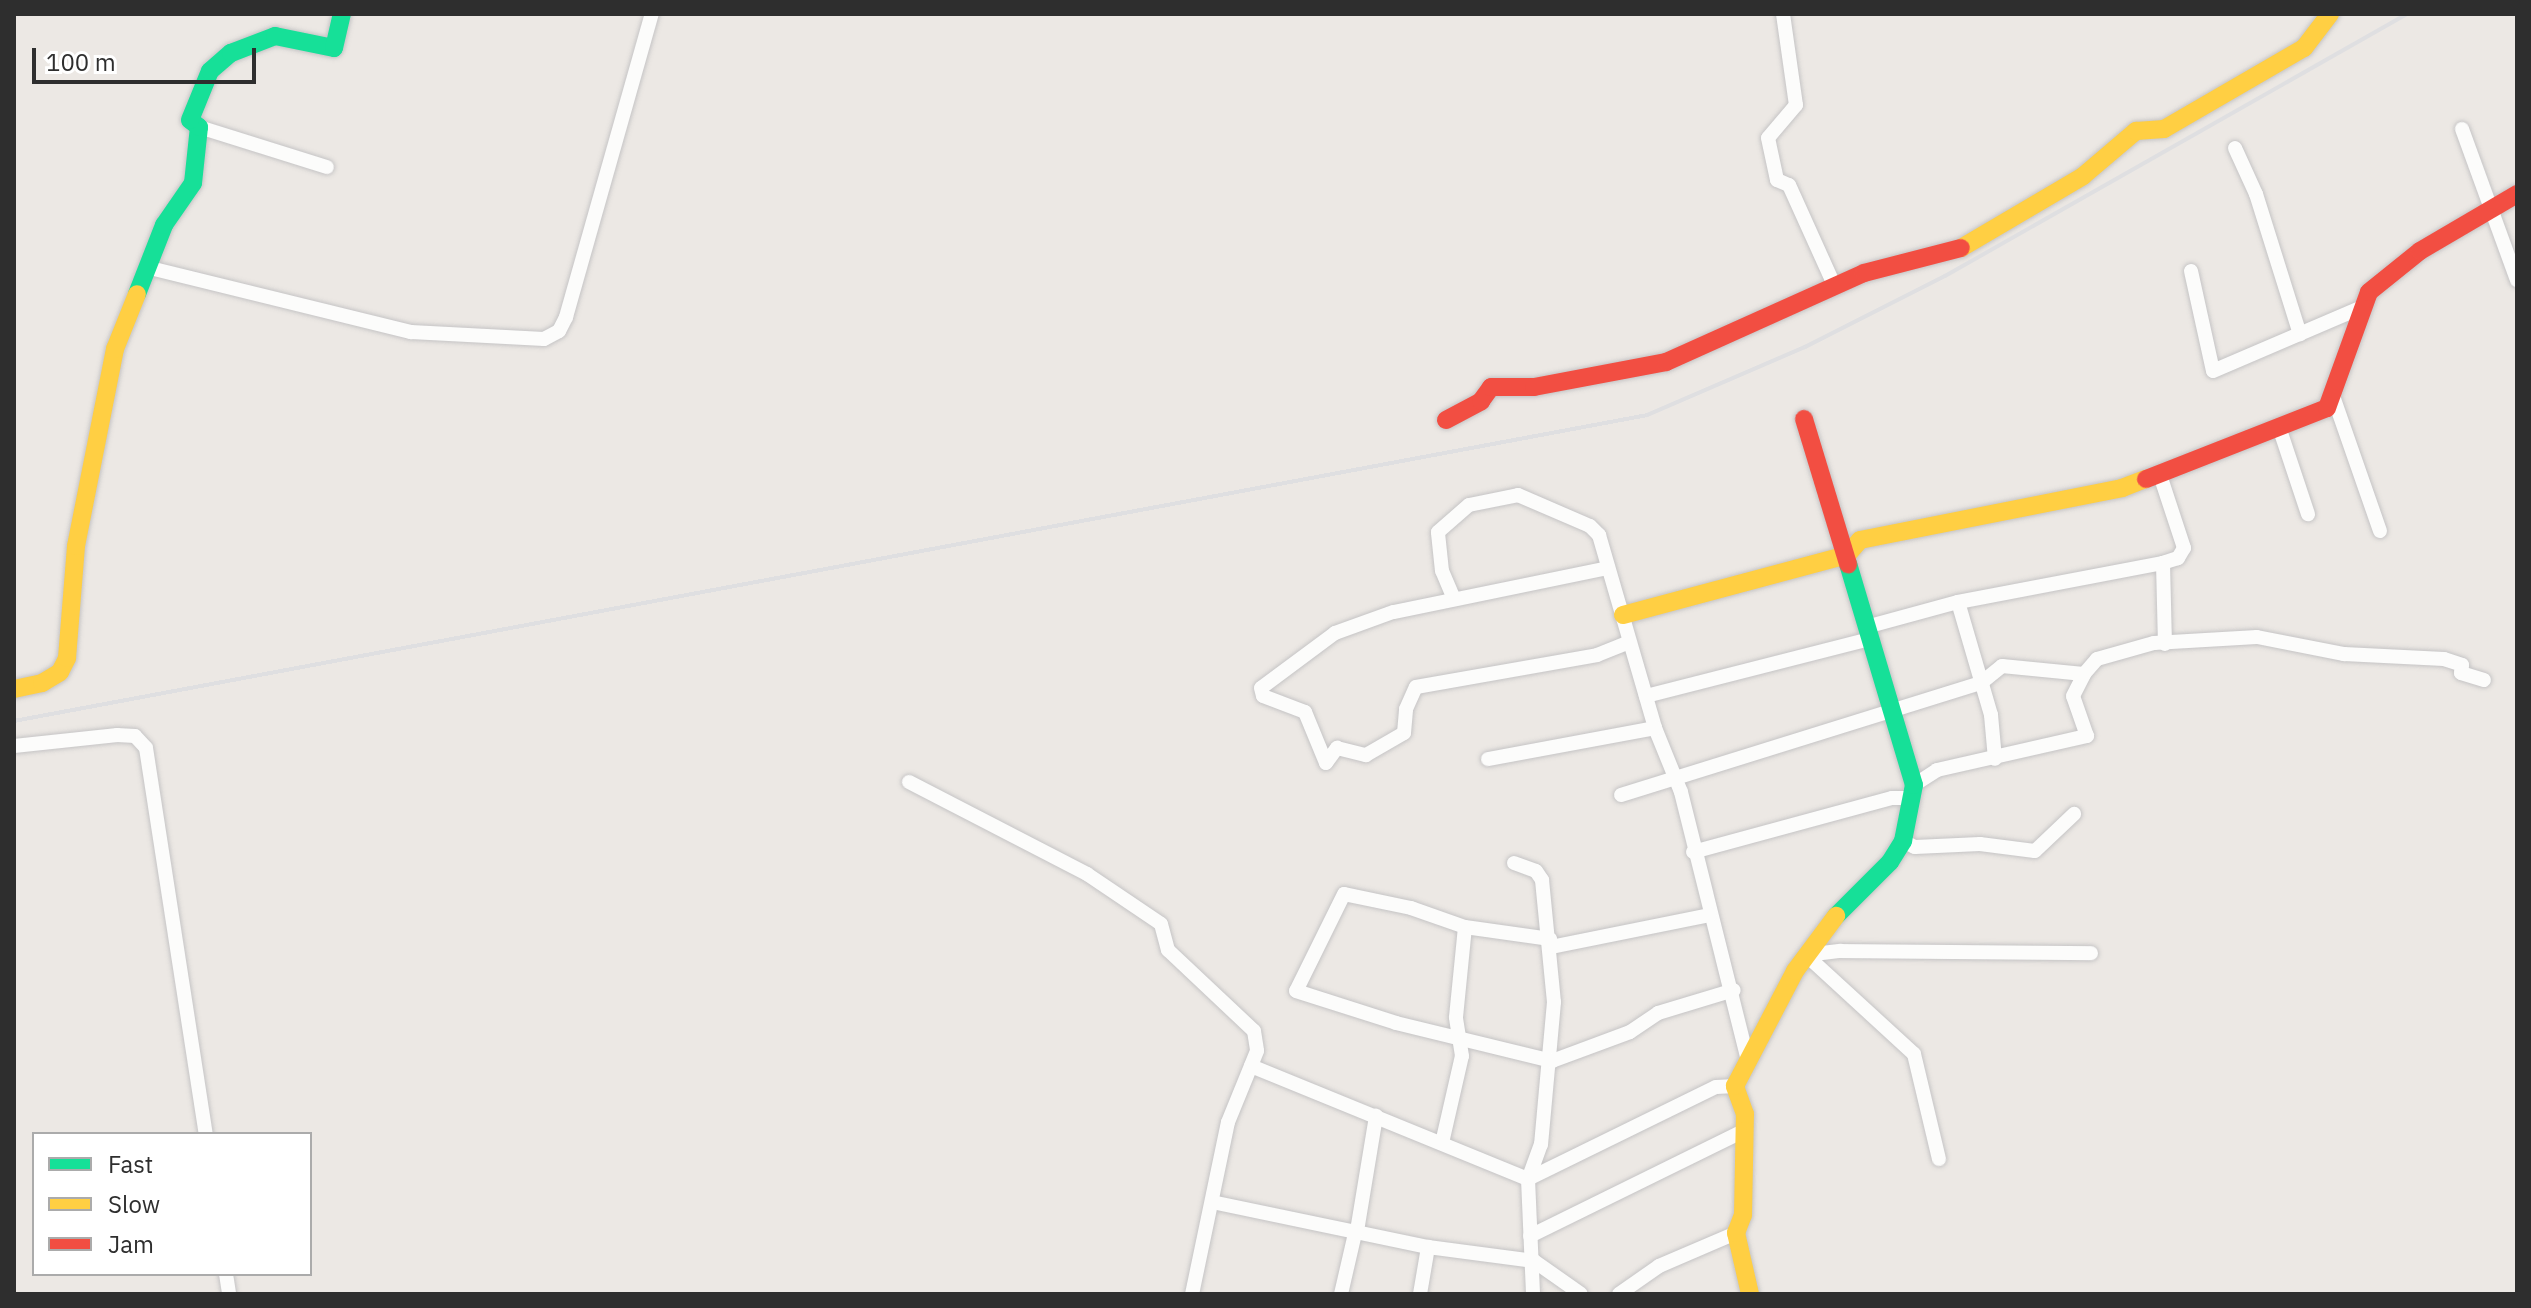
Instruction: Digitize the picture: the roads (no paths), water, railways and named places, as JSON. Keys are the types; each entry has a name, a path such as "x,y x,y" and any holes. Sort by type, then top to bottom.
{"street":[{"path":"327,167 199,127 190,120 210,71 231,53 259,39 287,34 334,48 342,14"},
{"path":"150,268 411,332 544,339 559,331 566,317 652,14"},
{"path":"1783,14 1796,105 1768,138 1777,180 1789,185 1835,287"},
{"path":"1446,420 1481,401 1491,387 1547,385 1666,362 1864,273 1961,248 2083,176 2136,131 2164,129 2293,55 2330,14"},
{"path":"14,689 42,683 60,672 67,658 76,546 88,509 115,349 150,268 164,225 193,183 199,127"},
{"path":"2462,129 2517,280"},
{"path":"2235,148 2256,194 2300,334"},
{"path":"1623,615 1847,555 1860,540 2122,488 2327,408 2360,308 2386,275 2517,194"},
{"path":"2191,271 2213,371 2360,308"},
{"path":"2333,396 2380,531"},
{"path":"1750,1294 1736,1233 1743,1215 1745,1114 1735,1086 1806,955 1903,841 1913,792 1847,555 1804,419"},
{"path":"2279,427 2308,514"},
{"path":"1646,696 1868,633 1958,602 2178,558 2184,548 2160,475"},
{"path":"1454,599 1442,571 1438,532 1469,505 1501,495 1518,495 1590,526 1599,535 1655,728 1676,776 1710,915 1734,990 1748,1061"},
{"path":"2163,563 2165,644"},
{"path":"1608,568 1454,599 1335,633 1263,684 1263,696 1305,712 1326,763 1337,748 1366,755 1404,733 1406,709 1416,687 1597,655 1630,642"},
{"path":"1958,602 1991,715 1995,759"},
{"path":"1693,852 1913,792 1937,770 2087,736 2073,696 2084,674 2097,659 2165,644 2257,637 2344,654 2417,655 2462,665 2461,673 2484,680"},
{"path":"1621,795 1981,683 2002,666 2084,674"},
{"path":"1488,759 1655,728"},
{"path":"14,746 117,735 135,736 146,748 206,1132"},
{"path":"909,782 1087,874 1161,924 1168,950 1254,1031 1257,1051 1228,1122 1192,1294"},
{"path":"1903,841 1915,847 1980,844 2035,851 2074,814"},
{"path":"1514,863 1536,871 1542,880 1550,943 1552,1061 1541,1144 1528,1179 1534,1261 1533,1294"},
{"path":"1710,915 1550,943 1465,927 1411,908 1344,894 1296,991 1462,1039 1552,1061 1630,1032 1658,1013 1734,990"},
{"path":"1442,1143 1454,1104 1462,1039 1456,1017 1465,927"},
{"path":"1806,955 1841,951 2091,953"},
{"path":"1806,955 1914,1054 1939,1159"},
{"path":"1251,1066 1528,1179 1716,1087 1735,1086"},
{"path":"1341,1294 1376,1116"},
{"path":"1530,1236 1743,1131"},
{"path":"1212,1202 1428,1247 1534,1261 1581,1294"},
{"path":"1619,1294 1659,1266 1736,1233"},
{"path":"1420,1294 1428,1247"}],"railway":[{"path":"14,721 1647,415 1805,347 1945,276 2407,14"}]}
